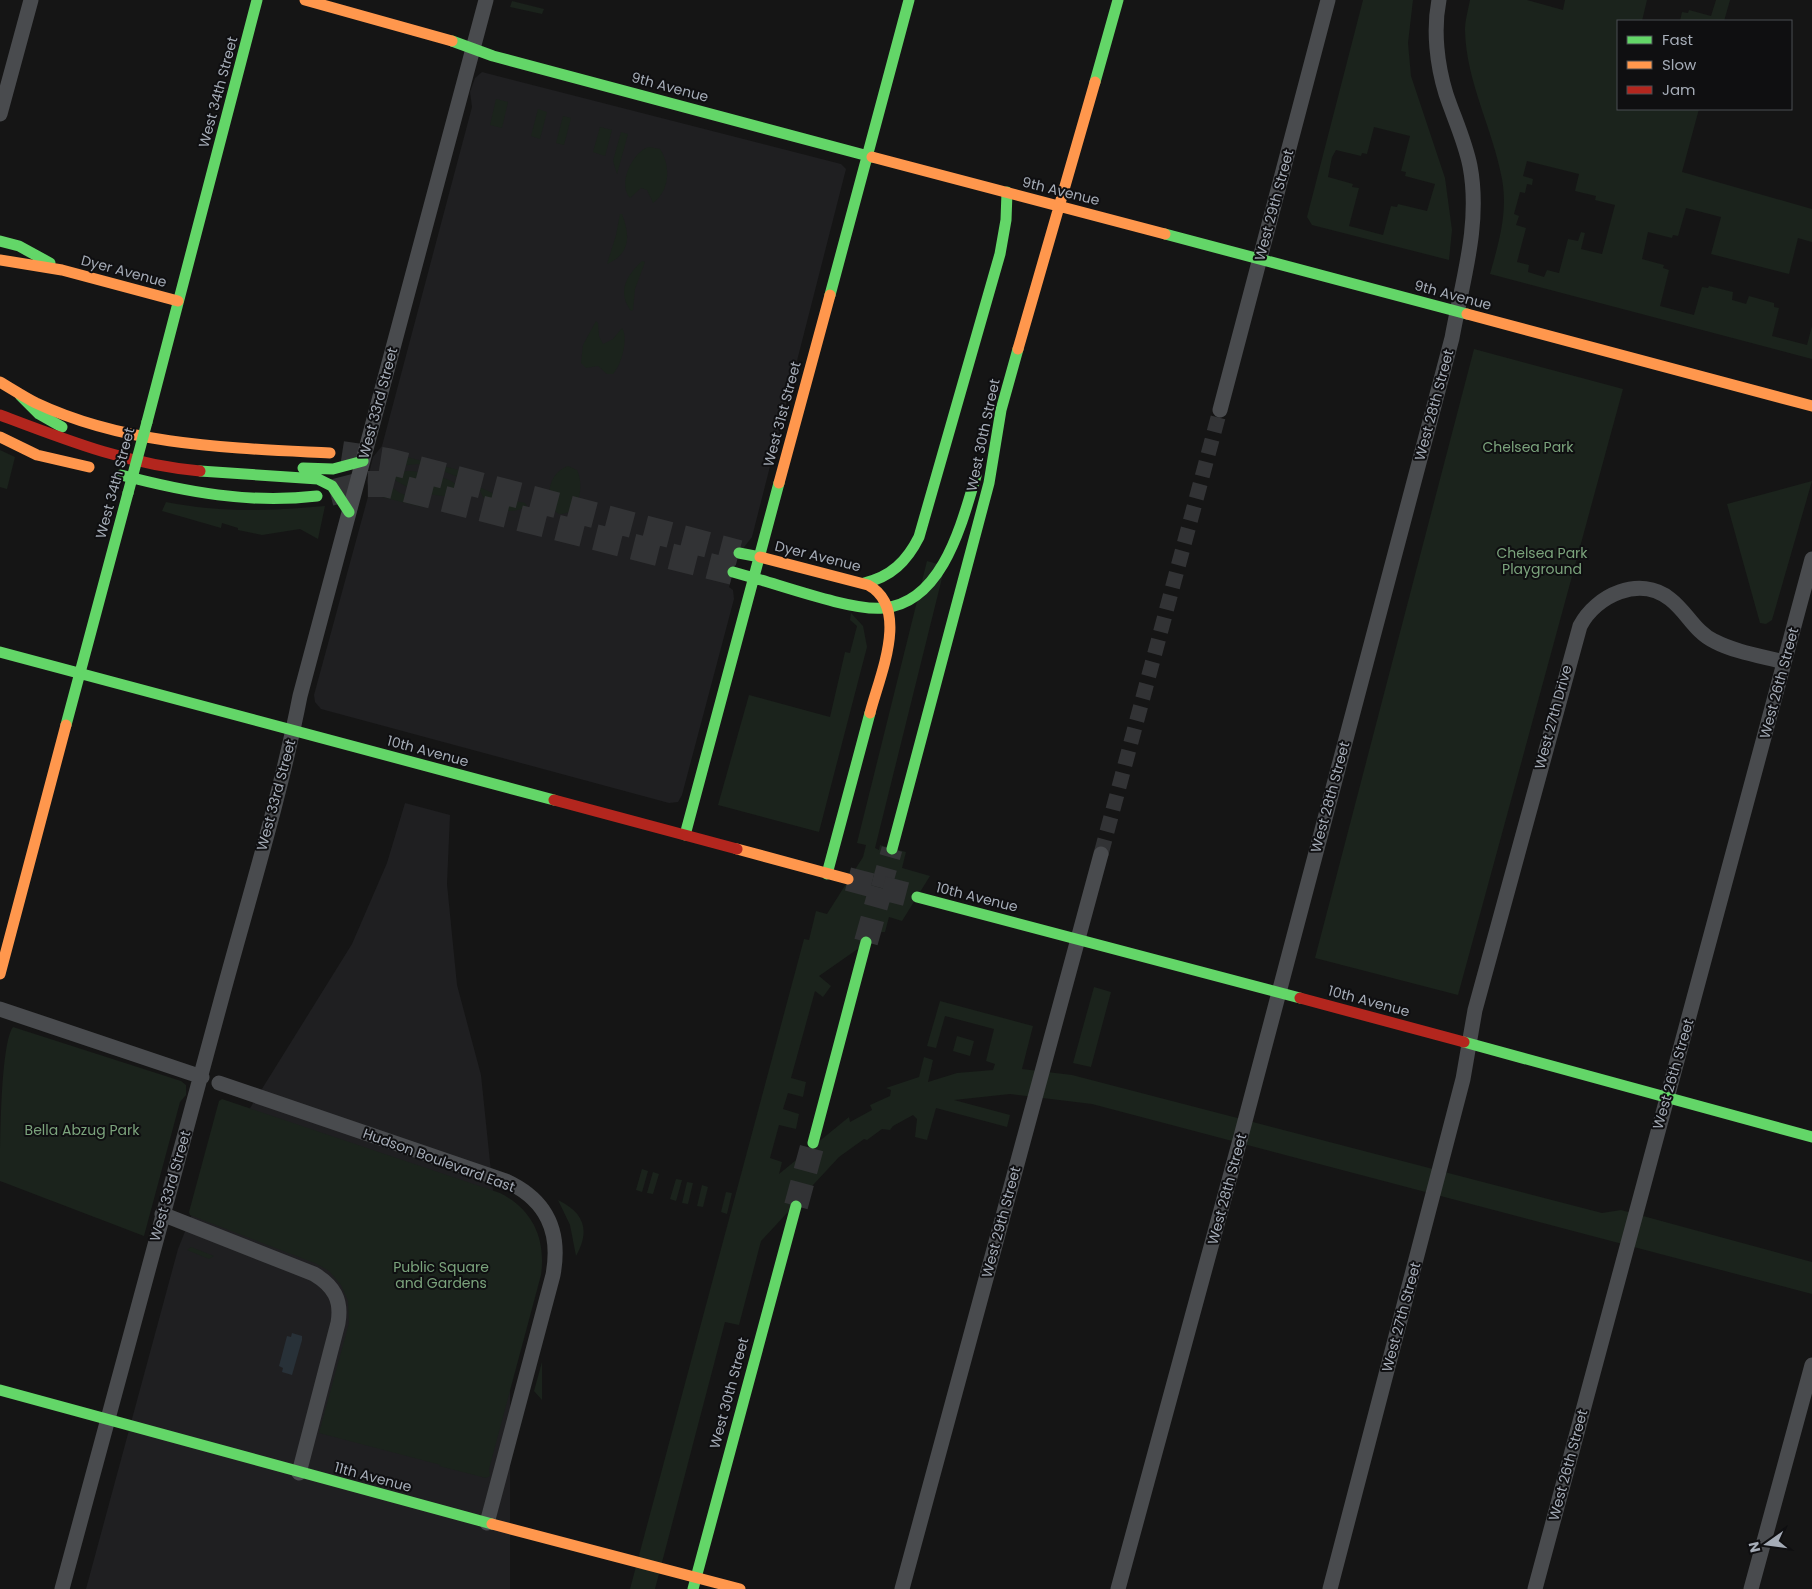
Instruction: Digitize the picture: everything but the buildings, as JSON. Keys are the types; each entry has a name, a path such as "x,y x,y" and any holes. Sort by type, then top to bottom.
{"main road":[{"name":"West 34th Street","path":"0,974 257,0"},
{"name":"9th Avenue","path":"305,0 473,48 493,56 1812,406"},
{"name":"West 31st Street","path":"685,835 909,0"},
{"name":"West 30th Street","path":"892,848 989,482 1001,410 1118,0"},
{"path":"864,583 878,580 896,570 912,551 919,537 1000,254 1006,220 1007,192"},
{"name":"Dyer Avenue","path":"0,241 35,253 62,270"},
{"name":"Dyer Avenue","path":"0,260 62,270 178,301"},
{"path":"0,382 20,395 86,421 151,437 234,447 333,453"},
{"path":"20,395 39,414 71,432 154,454 212,462 333,469 364,461"},
{"path":"733,572 862,607 889,607 912,598 944,564 959,534 975,478 1001,410"},
{"path":"0,416 21,431 99,469"},
{"path":"0,416 77,446 148,464 201,471 318,479 332,486 349,512"},
{"path":"0,437 37,455 99,469 176,490 220,498 272,501 317,496"},
{"name":"Dyer Avenue","path":"739,552 864,583 877,591 889,607"},
{"path":"827,874 890,637 889,607"},
{"name":"10th Avenue","path":"0,652 848,880"},
{"name":"10th Avenue","path":"917,897 1077,938 1812,1137"},
{"path":"813,1142 866,942"},
{"name":"West 30th Street","path":"693,1589 796,1206"},
{"name":"11th Avenue","path":"0,1390 299,1473 740,1589"}],"street":[{"path":"0,114 31,0"},
{"name":"West 33rd Street","path":"62,1589 162,1214 202,1077 293,730 300,696 486,0"},
{"name":"West 29th Street","path":"1220,410 1328,0"},
{"name":"West 28th Street","path":"1118,1589 1452,338 1472,232 1474,196 1470,165 1441,75 1437,44 1439,0"},
{"name":"West 26th Street","path":"1535,1589 1812,559"},
{"name":"West 27th Drive","path":"1469,1044 1476,1010 1572,648 1585,615 1600,601 1618,592 1650,590 1668,597 1700,632 1714,641 1784,662"},
{"name":"West 29th Street","path":"902,1589 1101,854"},
{"path":"0,1009 202,1077"},
{"name":"West 27th Street","path":"1330,1589 1463,1079 1469,1044"},
{"name":"Hudson Boulevard East","path":"219,1083 506,1181 529,1195 548,1218 556,1244 553,1276 487,1523"},
{"path":"162,1214 314,1274 323,1279 335,1292 338,1299 338,1324 299,1473"},
{"path":"1751,1589 1812,1365"}],"shaded area":[{"path":"482,72 841,164 846,169 752,537 738,555 729,587 733,590 734,599 682,795 678,802 669,803 321,709 315,702 314,695 369,493 367,481 373,457 382,446 472,107 470,92 475,78"},
{"path":"405,803 450,815 447,884 457,985 481,1075 510,1355 510,1589 86,1589 178,1249 206,1179 352,944 387,863"},
{"path":"292,1333 302,1336 302,1340 292,1375 282,1372 283,1368 279,1366 287,1336 291,1337"}],"green space":[{"path":"1363,0 1413,0 1408,43 1411,76 1445,178 1452,230 1449,260 1312,225 1307,217","holes":["1374,127 1410,136 1401,171 1406,172 1405,176 1435,184 1427,211 1398,204 1397,207 1391,206 1383,235 1349,226 1359,188 1352,187 1353,184 1328,177 1332,157 1336,150 1361,156 1362,153 1367,154"]},
{"path":"1470,0 1527,0 1563,10 1565,0 1647,0 1642,20 1617,20 1617,110 1699,110 1682,172 1812,209 1812,242 1798,238 1789,274 1711,254 1721,217 1686,208 1678,236 1673,235 1672,238 1648,232 1642,259 1664,265 1663,268 1669,270 1660,306 1694,315 1702,287 1708,288 1709,286 1733,292 1732,300 1746,304 1749,296 1774,303 1774,307 1779,308 1772,336 1807,345 1812,326 1812,359 1490,274 1502,227 1504,191 1498,160 1470,68 1465,30","holes":["1527,161 1579,174 1575,191 1596,196 1595,200 1615,205 1602,254 1581,249 1585,233 1581,232 1578,241 1568,239 1559,273 1547,270 1544,277 1528,272 1529,265 1517,262 1526,228 1516,225 1519,216 1514,214 1520,192 1525,193 1527,184 1532,185 1533,179 1523,176"]},
{"path":"1716,0 1730,0 1724,20 1680,20 1682,12 1688,13 1689,10 1711,16"},
{"path":"512,1 544,9 542,14 510,7"},
{"path":"496,99 508,102 502,128 490,125"},
{"path":"538,109 547,112 540,139 531,136"},
{"path":"563,116 571,118 564,145 556,143"},
{"path":"600,127 612,130 605,156 593,152"},
{"path":"621,132 628,134 617,174 613,161"},
{"path":"649,147 660,149 664,156 667,170 666,185 659,198 653,203 647,190 641,188 630,198 626,192 625,185 626,177 633,161 637,155"},
{"path":"620,214 622,214 625,222 626,243 621,255 607,264 616,235"},
{"path":"642,261 645,262 635,289 633,310 631,311 625,297 625,284 632,272"},
{"path":"596,321 603,344 613,339 622,328 624,333 623,352 619,365 613,374 607,374 598,366 586,368 581,363 583,345"},
{"name":"Chelsea Park","path":"1474,349 1623,389 1458,995 1315,958"},
{"path":"0,450 15,457 7,489 0,487"},
{"path":"390,453 467,472 465,480 418,464 388,467"},
{"path":"568,466 577,470 580,483 579,498 572,510 559,514 553,510 549,491 553,478"},
{"path":"407,471 421,472 446,479 454,482 462,491 456,495 439,496 417,491 394,479 395,473"},
{"path":"1812,481 1772,620 1766,624 1760,623 1727,504"},
{"path":"384,482 400,493 423,501 422,507 378,496"},
{"path":"479,487 506,499 525,503 527,506 513,511 498,509 486,501"},
{"path":"166,502 187,506 245,510 325,506 318,539 300,529 262,535 238,530 238,528 222,523 221,528 162,511"},
{"path":"927,561 945,566 875,848 879,850 880,845 906,852 902,868 930,876 902,921 889,917 885,932 882,932 819,976 831,986 823,997 815,991 791,1078 806,1082 803,1097 788,1093 783,1109 799,1114 796,1129 779,1125 770,1158 782,1162 779,1174 849,1117 850,1122 872,1110 870,1105 890,1096 891,1090 886,1088 919,1077 924,1057 933,1060 928,1082 957,1073 993,1070 995,1064 986,1061 994,1029 945,1016 936,1048 927,1046 940,1001 1033,1026 1022,1069 1072,1075 1602,1213 1621,1210 1812,1262 1812,1294 1092,1104 1010,1094 954,1100 1010,1115 1007,1127 936,1108 927,1140 915,1137 917,1119 913,1115 893,1126 890,1130 882,1129 839,1157 761,1241 739,1325 725,1322 655,1589 630,1589 804,939 809,940 816,911 827,914 863,857 866,845 857,843"},
{"path":"851,613 863,626 867,647 819,832 718,805 749,695 830,717 845,652 850,653 857,626 850,620"},
{"path":"1094,987 1111,992 1091,1067 1073,1063"},
{"name":"Bella Abzug Park","path":"13,1027 181,1081 186,1085 186,1095 180,1102 144,1236 0,1181 3,1076 5,1054"},
{"path":"957,1036 974,1041 970,1056 953,1051"},
{"name":"Public Square and Gardens","path":"222,1099 500,1193 521,1208 529,1217 539,1238 542,1262 541,1275 489,1469 490,1476 486,1478 319,1433 349,1323 348,1301 341,1285 329,1271 317,1264 190,1215 189,1212 219,1101"},
{"path":"642,1169 648,1171 642,1192 636,1190"},
{"path":"653,1172 659,1174 653,1194 647,1193"},
{"path":"676,1179 682,1180 676,1201 670,1199"},
{"path":"687,1182 693,1183 688,1204 682,1203"},
{"path":"702,1185 708,1187 703,1207 697,1206"},
{"path":"726,1192 732,1193 727,1214 721,1212"},
{"path":"558,1200 574,1211 582,1224 584,1231 583,1239 576,1256 570,1225"},
{"path":"191,1247 214,1256 209,1259 187,1250"},
{"path":"542,1362 542,1400 534,1391"}],"tunnel":[{"path":"1101,854 1220,410"},
{"path":"342,454 388,461 739,553"},
{"path":"330,493 365,484 385,484 733,572"},
{"path":"881,888 892,849"},
{"path":"848,879 917,897"},
{"path":"866,942 881,888"},
{"path":"796,1206 813,1143"}],"traffic: fast":[{"path":"147,422 257,0"},
{"path":"830,295 909,0"},
{"path":"1095,82 1118,0"},
{"path":"452,41 493,56 872,157"},
{"path":"864,583 882,577 897,567 919,537 1000,254 1006,220 1007,192"},
{"path":"1165,234 1467,314"},
{"path":"0,241 19,246 50,263"},
{"path":"892,849 989,483 1001,410 1018,349"},
{"path":"20,395 39,414 62,427"},
{"path":"128,493 147,422"},
{"path":"303,468 333,469 363,461"},
{"path":"200,471 318,479 332,486 349,512"},
{"path":"121,475 169,487 218,495 267,498 317,496"},
{"path":"754,578 819,598 855,606 883,608 904,603 921,592 935,576 947,557 964,515 976,476"},
{"path":"685,835 779,483"},
{"path":"66,725 128,493"},
{"path":"739,553 760,557"},
{"path":"733,572 754,578"},
{"path":"0,652 554,800"},
{"path":"827,874 870,713"},
{"path":"917,897 1300,998"},
{"path":"813,1143 866,942"},
{"path":"1464,1042 1812,1137"},
{"path":"693,1589 796,1206"},
{"path":"0,1390 492,1524"}],"traffic: slow":[{"path":"305,0 452,41"},
{"path":"1018,349 1095,82"},
{"path":"872,157 1165,234"},
{"path":"0,260 62,270 178,301"},
{"path":"779,483 830,295"},
{"path":"1467,314 1812,406"},
{"path":"0,382 36,403 71,417 106,428 143,436 217,446 330,453"},
{"path":"0,437 37,455 89,467"},
{"path":"760,557 868,585 881,596 888,610 890,626 885,663 870,713"},
{"path":"0,974 66,725"},
{"path":"737,849 848,879"},
{"path":"492,1524 740,1589"}],"traffic: jam":[{"path":"0,415 98,450 148,463 200,471"},
{"path":"554,800 737,849"},
{"path":"1300,998 1464,1042"}],"park label":[{"name":"Chelsea Park Playground","path":"1542,562"}]}
